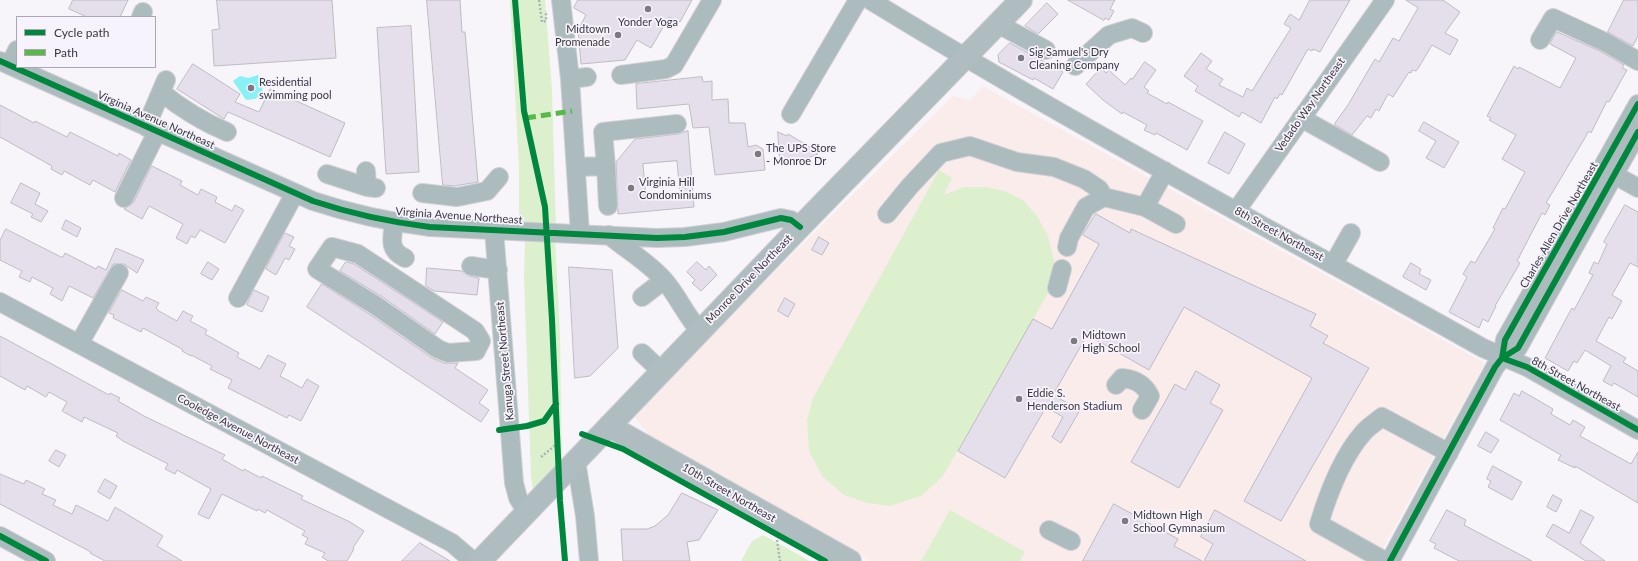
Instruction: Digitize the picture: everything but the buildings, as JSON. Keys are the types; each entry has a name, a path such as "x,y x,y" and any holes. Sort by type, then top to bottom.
{"main road":[{"name":"Monroe Drive Northeast","path":"480,561 527,512 567,456 608,426 1021,0"},
{"name":"10th Street Northeast","path":"608,426 850,561"}],"street":[{"path":"561,0 578,78 576,167 580,234"},
{"path":"621,75 666,69 674,65 712,0"},
{"path":"791,114 826,51 858,0"},
{"name":"8th Street Northeast","path":"870,0 964,58 1052,101 1165,171 1483,348 1502,358 1527,367 1638,430"},
{"name":"Vedado Way Northeast","path":"1236,210 1385,0"},
{"path":"1540,40 1553,18 1605,42 1638,61"},
{"path":"998,24 1046,50"},
{"path":"1075,66 1109,35 1132,28 1142,33"},
{"name":"Virginia Avenue Northeast","path":"27,68 152,130 294,193 353,214 394,223 430,227 685,237 724,232 781,218 791,220 800,227"},
{"path":"124,198 152,130 164,86 178,106 212,126 227,132"},
{"name":"Charles Allen Drive Northeast","path":"1390,561 1495,367 1502,358 1518,348 1608,172 1638,104"},
{"path":"1301,118 1380,162"},
{"path":"608,206 604,132 677,124"},
{"name":"Charles Allen Drive Northeast","path":"1608,172 1638,132"},
{"path":"887,214 910,186 941,153 970,146 1017,162 1054,167 1084,179 1099,188 1104,197"},
{"path":"576,167 606,166"},
{"path":"1145,207 1165,171"},
{"path":"1608,172 1638,188"},
{"path":"327,174 370,182"},
{"path":"422,193 457,198 487,191 499,177"},
{"path":"238,298 294,193"},
{"path":"1067,247 1069,238 1086,207 1104,197 1145,207 1176,224"},
{"path":"394,223 391,243 393,250 405,258"},
{"name":"Kanuga Street Northeast","path":"494,230 514,483 518,498 527,512"},
{"path":"1333,265 1352,233"},
{"path":"608,235 653,269 664,280 679,300 691,322 700,331"},
{"path":"332,247 358,254 475,331 481,341 476,351 448,352 438,349 375,305 317,269 332,247"},
{"path":"472,266 498,270"},
{"path":"1057,288 1060,282 1062,269"},
{"path":"79,344 119,273"},
{"path":"642,297 664,280"},
{"name":"Cooledge Avenue Northeast","path":"0,302 452,543 473,561"},
{"path":"481,341 503,339"},
{"path":"642,353 661,372"},
{"path":"1116,384 1122,378 1130,379 1146,387 1150,396 1142,410"},
{"path":"1390,561 1319,524 1326,500 1341,468 1363,433 1382,417 1448,453"},
{"path":"567,456 585,516 589,561"},
{"path":"1049,530 1070,541"},
{"path":"0,536 46,561"}],"path":[{"path":"820,161 826,164"},
{"path":"558,435 558,443 567,456"},
{"path":"542,457 558,443"},
{"path":"777,534 784,538"}],"shaded area":[{"name":"Midtown High School","path":"983,86 1485,363 1376,561 870,561 655,442 631,413 953,96 970,100"}],"green space":[{"path":"510,0 545,0 552,89 556,230 519,229 519,168"},
{"path":"939,170 952,178 944,195 964,187 986,187 1005,191 1023,200 1037,216 1048,236 1054,260 1051,288 943,476 921,496 890,506 867,503 844,495 822,476 809,451 807,420 813,398"},
{"path":"525,236 555,237 560,336 562,467 534,496 531,476 524,278"},
{"path":"950,510 1025,552 1020,561 921,561"},
{"path":"763,535 810,561 741,561 752,541"}],"water":[{"name":"Residential swimming pool","path":"258,75 263,83 262,93 255,99 246,100 233,81 240,76 248,78"}],"marked path":[{"path":"526,118 572,111"}],"cycle path":[{"path":"515,0 524,111 545,207 552,320 560,501 565,561"},
{"path":"0,61 313,201 371,217 430,227 657,238 685,237 724,232 781,218 791,220 800,227"},
{"path":"1502,358 1505,340 1638,104"},
{"path":"1390,561 1495,367 1502,358 1518,348 1638,132"},
{"path":"1502,358 1527,367 1638,430"},
{"path":"499,430 527,426 544,421 556,404"},
{"path":"582,434 623,449 825,561"},
{"path":"0,536 46,561"}],"place":[{"name":"Yonder Yoga","path":"648,9"},
{"name":"Midtown Promenade","path":"618,35"},
{"name":"Sig Samuel's Dry Cleaning Company","path":"1021,58"},
{"name":"Residential swimming pool","path":"251,88"},
{"name":"The UPS Store - Monroe Dr","path":"758,154"},
{"name":"Virginia Hill Condominiums","path":"631,188"},
{"name":"Midtown High School","path":"1074,341"},
{"name":"Eddie S. Henderson Stadium","path":"1019,399"},
{"name":"Midtown High School Gymnasium","path":"1125,521"}]}
